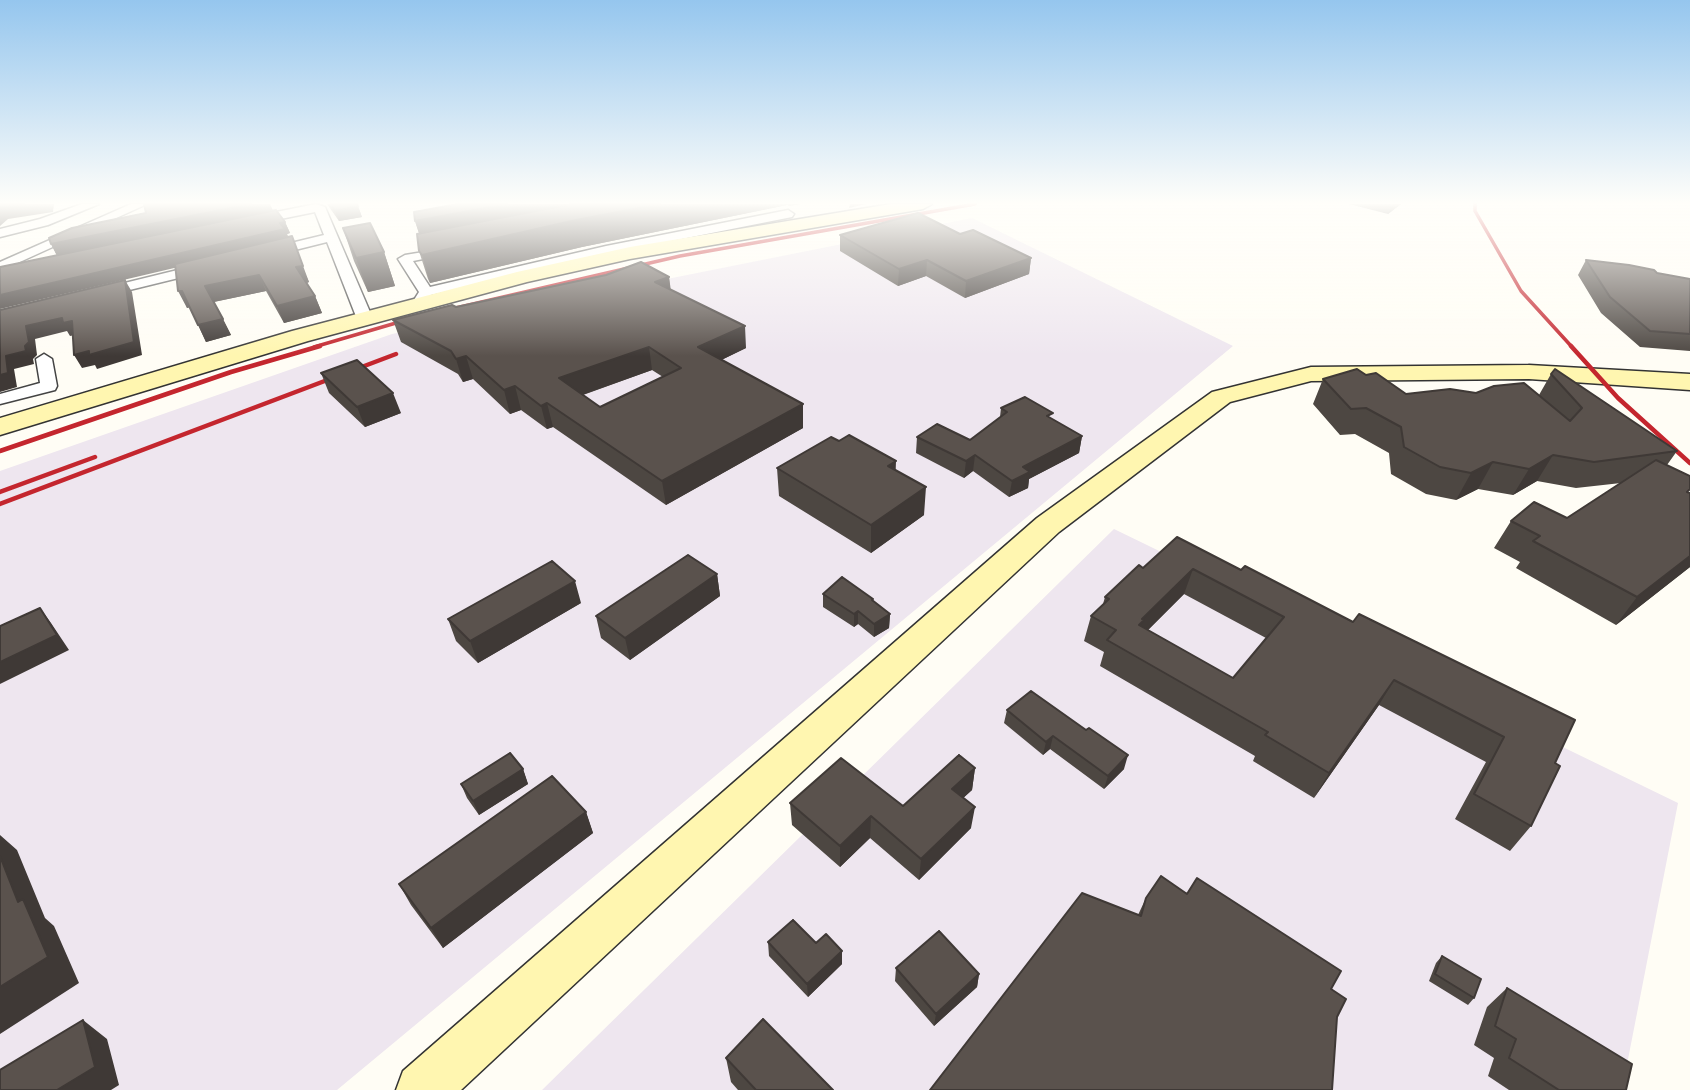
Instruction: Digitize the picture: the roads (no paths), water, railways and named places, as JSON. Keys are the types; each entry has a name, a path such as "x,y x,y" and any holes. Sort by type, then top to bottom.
{"main road":[{"path":"0,427 365,318 423,298 621,255"},
{"path":"422,1090 1048,525 1221,397 1311,374 1530,372 1690,383"}],"street":[{"path":"0,267 27,255"},
{"path":"252,256 257,255"},
{"path":"339,255 365,318"},
{"path":"425,255 405,259 423,298 568,255"},
{"path":"0,274 40,266"},
{"path":"80,298 212,266"},
{"path":"0,399 49,386 44,359"}],"railway":[{"path":"447,310 686,255"},
{"path":"1500,255 1521,291 1572,347"},
{"path":"314,347 413,318"},
{"path":"0,451 231,372 320,346"},
{"path":"1571,346 1618,398 1690,463"},
{"path":"0,504 396,354"},
{"path":"0,492 95,457"}]}
